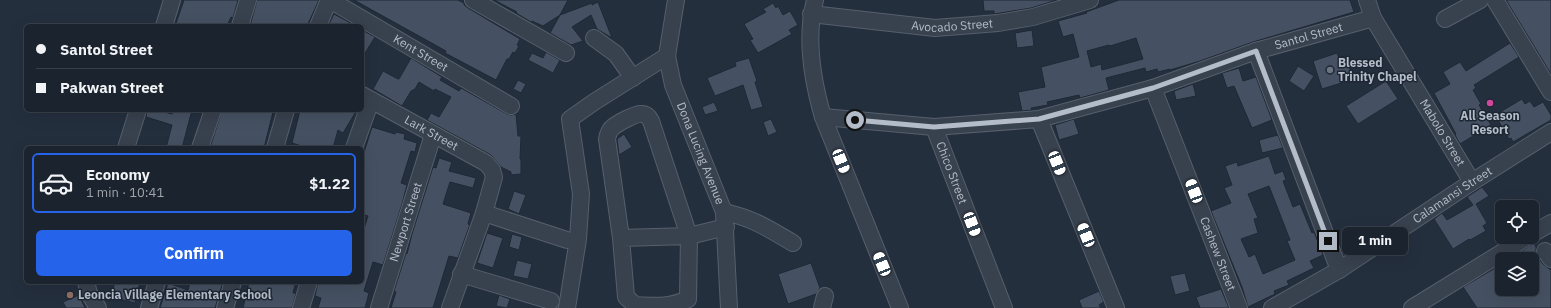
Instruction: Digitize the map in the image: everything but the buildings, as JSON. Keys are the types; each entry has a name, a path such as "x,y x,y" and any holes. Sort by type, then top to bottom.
{"street":[{"path":"165,24 172,0"},
{"path":"241,24 248,0"},
{"path":"319,24 330,0"},
{"name":"Kent Street","path":"330,0 510,106"},
{"path":"473,0 566,53"},
{"name":"Dona Lucing Avenue","path":"676,0 667,56 673,85 724,212 729,308"},
{"name":"Avocado Street","path":"813,7 935,28 998,23 1033,17 1090,0"},
{"name":"Mabolo Street","path":"1367,0 1373,18 1472,182"},
{"path":"1445,19 1480,0"},
{"path":"1495,0 1551,92"},
{"path":"813,7 810,48 816,94 823,117 900,308"},
{"name":"Santol Street","path":"823,117 934,127 1039,119 1153,88 1256,51 1373,18"},
{"path":"594,38 616,54 633,78"},
{"path":"1256,51 1339,270"},
{"path":"567,308 578,238 581,194 570,119 667,56"},
{"name":"Cashew Street","path":"1153,88 1239,308"},
{"name":"Lark Street","path":"366,98 486,163 492,170 494,177 484,213"},
{"path":"127,146 137,112"},
{"path":"201,146 212,112"},
{"path":"276,146 285,112"},
{"path":"354,146 363,112"},
{"path":"636,114 643,114 651,121 689,236 688,299 668,306 634,306 626,297 621,238 607,139 608,133 612,128 636,114"},
{"path":"1039,119 1116,308"},
{"name":"Chico Street","path":"934,127 1004,308"},
{"name":"Calamansi Street","path":"1272,308 1339,270 1551,132"},
{"name":"Newport Street","path":"378,308 433,135"},
{"path":"724,212 742,215 756,221 793,243"},
{"path":"450,308 484,213 567,240"},
{"path":"1539,230 1551,223"},
{"path":"621,238 689,236 726,228"},
{"path":"1419,306 1516,244"},
{"path":"461,274 551,301"},
{"path":"87,284 89,293 98,308"},
{"path":"149,308 156,284"},
{"path":"225,308 232,284"},
{"path":"301,308 308,284"}],"place":[{"name":"Blessed Trinity Chapel","path":"1330,70"},
{"name":"All Season Resort","path":"1490,103"},
{"name":"Leoncia Village Elementary School","path":"70,295"}],"route":[{"path":"855,120 934,127 1039,119 1153,88 1256,51 1328,241"}]}
